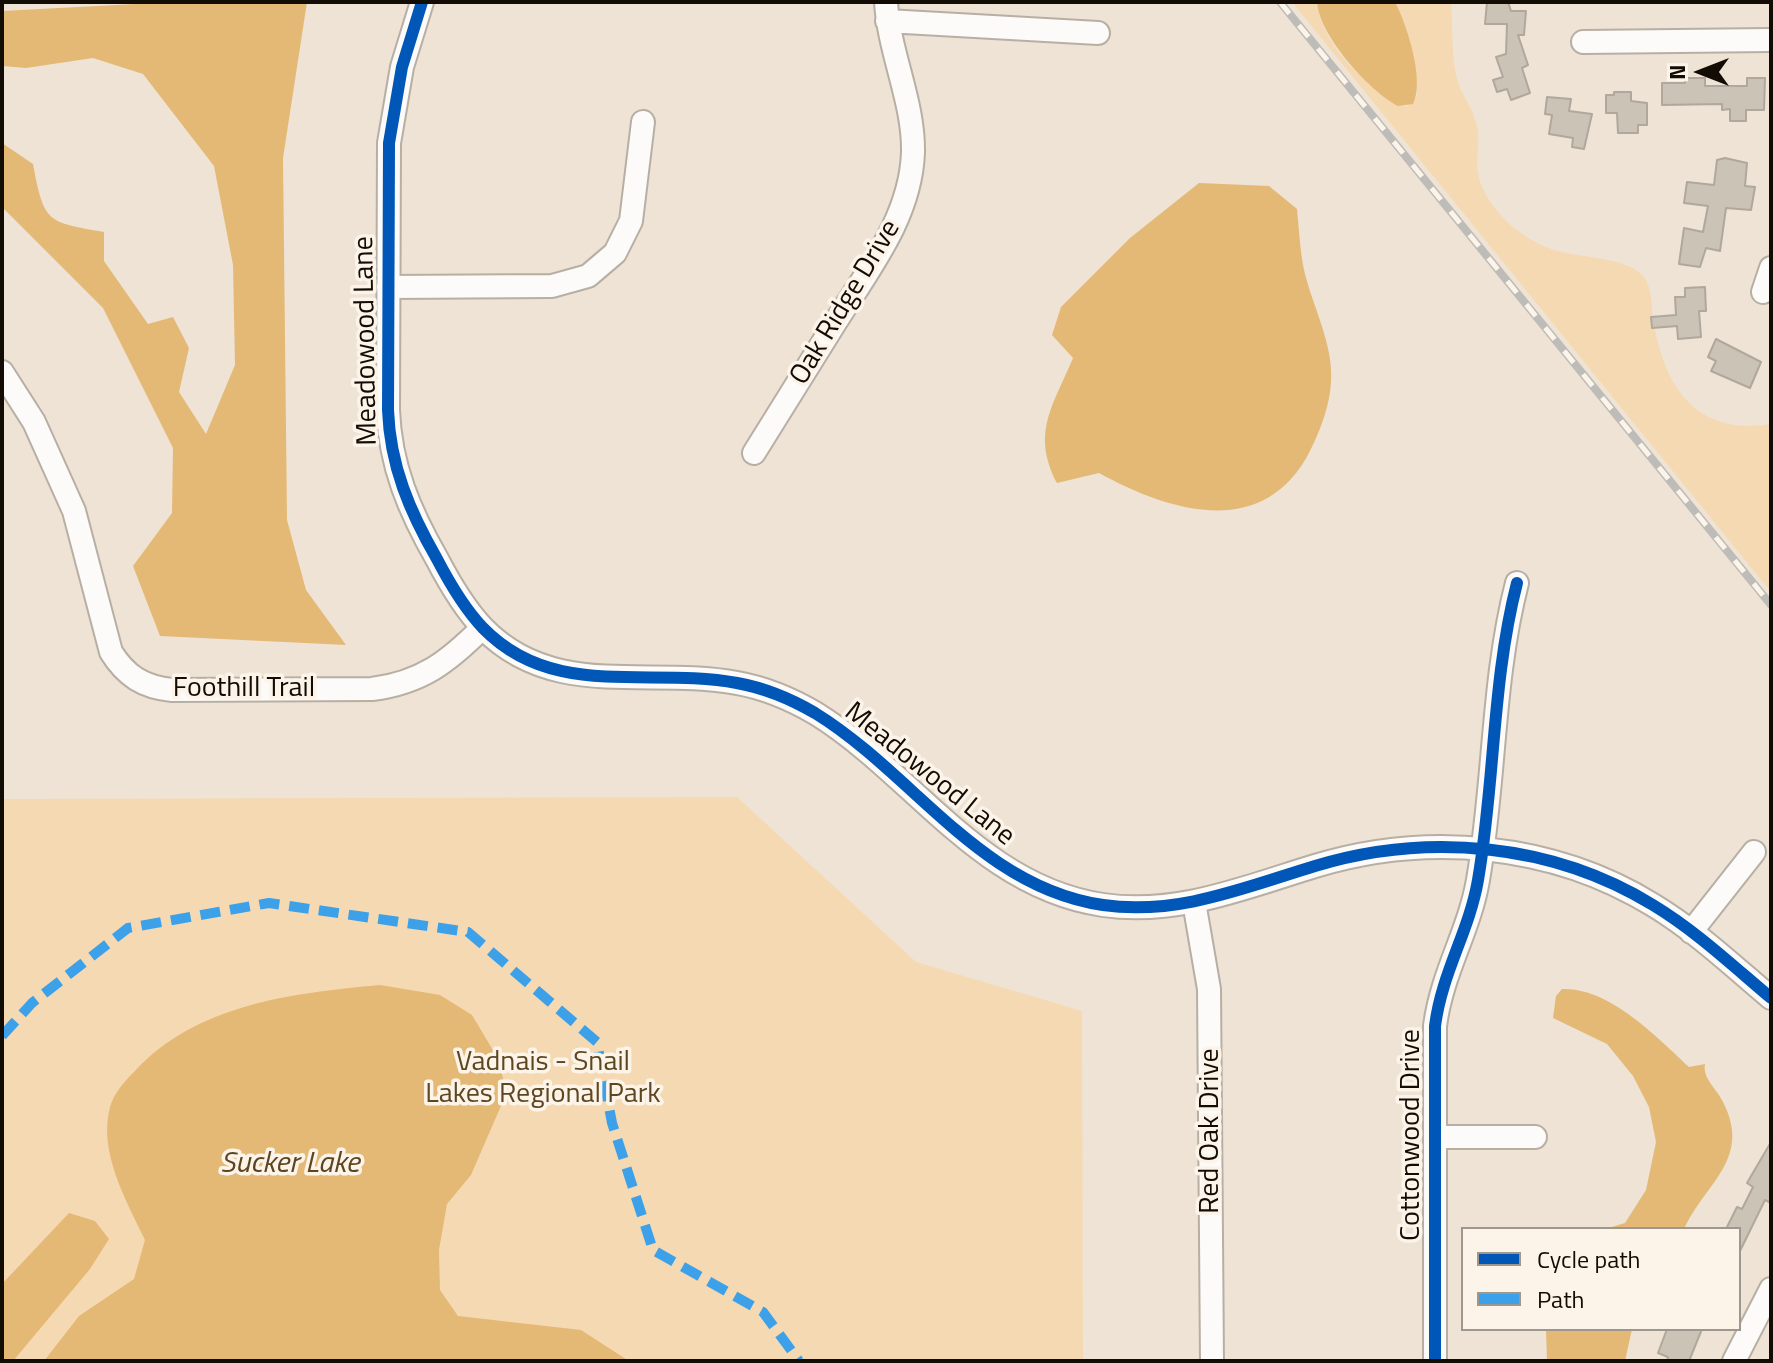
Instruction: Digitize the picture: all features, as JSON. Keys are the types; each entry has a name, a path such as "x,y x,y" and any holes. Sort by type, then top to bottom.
{"street":[{"name":"Meadowood Lane","path":"422,2 402,67 389,143 388,420 397,476 420,529 454,590 482,628 530,662 579,677 708,679 767,690 818,715 976,847 1027,881 1056,893 1106,906 1151,907 1194,902 1366,853 1442,845 1526,854 1593,874 1655,906 1771,998"},
{"path":"886,12 1098,33"},
{"name":"Oak Ridge Drive","path":"754,453 887,240 905,201 912,163 911,126 886,12"},
{"path":"1583,42 1771,40"},
{"path":"388,287 552,286 588,276 615,253 631,221 643,122"},
{"path":"1763,292 1771,268"},
{"name":"Foothill Trail","path":"2,372 34,422 74,511 111,652 119,666 143,684 172,690 372,689 400,686 439,668 482,628"},
{"name":"Cottonwood Drive","path":"1435,1361 1434,1053 1439,998 1474,900 1505,628 1517,583"},
{"path":"1691,932 1754,852"},
{"name":"Red Oak Drive","path":"1194,902 1209,989 1212,1361"},
{"path":"1435,1137 1535,1137"},
{"path":"1734,1361 1771,1289"}],"green space":[{"path":"1292,2 1317,2 1327,34 1349,65 1377,90 1407,107 1417,96 1416,72 1409,36 1395,2 1451,2 1457,81 1477,126 1478,174 1482,187 1498,212 1520,232 1545,247 1616,262 1636,270 1649,288 1659,348 1667,369 1690,403 1705,415 1724,423 1746,426 1771,424 1771,592"},
{"name":"Vadnais - Snail Lakes Regional Park","path":"737,797 916,962 1082,1011 1083,1361 2,1361 2,799"}],"water":[{"path":"174,2 307,2 283,158 287,520 306,590 346,645 160,636 133,566 172,513 173,448 103,308 2,207 2,143 33,164 41,198 51,216 59,222 104,232 104,261 148,324 173,317 189,348 179,392 206,434 235,365 233,265 214,166 143,74 93,58 26,68 2,66 2,11"},
{"path":"1317,2 1395,2 1405,24 1416,67 1413,104 1398,106 1360,75 1326,30"},
{"path":"1199,183 1269,186 1297,209 1304,270 1326,340 1331,368 1329,400 1314,443 1291,479 1268,498 1242,508 1214,510 1185,507 1155,499 1099,473 1057,483 1049,465 1045,434 1052,405 1073,358 1052,335 1061,307 1130,238"},
{"name":"Sucker Lake","path":"380,985 440,995 472,1015 497,1057 507,1092 471,1175 447,1204 439,1250 440,1290 458,1316 581,1330 629,1361 44,1361 79,1316 134,1279 145,1240 116,1175 107,1124 110,1107 127,1080 159,1049 186,1031 216,1017 280,998"},
{"path":"1562,989 1597,996 1631,1016 1689,1067 1705,1064 1706,1074 1731,1122 1732,1139 1723,1169 1685,1227 1612,1227 1625,1223 1646,1190 1656,1142 1649,1107 1633,1076 1607,1044 1553,1018 1556,996"},
{"path":"69,1213 95,1221 109,1239 90,1269 13,1361 2,1361 2,1284"},
{"path":"1546,1331 1632,1331 1625,1361 1547,1361"}],"building":[{"path":"1487,2 1508,2 1511,11 1526,11 1524,35 1518,35 1528,65 1522,68 1530,93 1511,100 1507,89 1497,92 1493,80 1503,77 1496,57 1506,54 1507,24 1485,24"},
{"path":"1685,78 1705,78 1705,86 1747,86 1747,78 1765,78 1764,110 1746,110 1746,121 1730,121 1730,109 1722,110 1722,104 1662,105 1662,83 1685,83"},
{"path":"1614,92 1631,92 1631,101 1647,103 1647,125 1638,125 1638,133 1618,133 1617,113 1606,113 1606,95 1614,95"},
{"path":"1547,97 1571,99 1569,111 1592,114 1584,149 1572,147 1573,138 1549,134 1552,115 1545,114"},
{"path":"1725,158 1747,163 1745,186 1755,187 1751,210 1726,208 1720,251 1706,248 1700,267 1679,264 1684,228 1703,232 1708,206 1684,203 1687,182 1714,185 1717,160"},
{"path":"1705,287 1706,311 1699,311 1701,337 1678,339 1677,326 1652,328 1651,317 1676,315 1675,297 1685,297 1685,288"},
{"path":"1716,339 1761,362 1750,388 1711,371 1716,361 1708,357"},
{"path":"1771,1142 1771,1203 1765,1200 1741,1249 1741,1227 1727,1227 1737,1207 1742,1209 1753,1187 1747,1183"},
{"path":"1666,1331 1701,1331 1689,1361 1667,1361 1668,1357 1658,1353"}],"railway":[{"path":"1280,2 1771,605"}],"marked path":[{"path":"2,1036 32,1003 128,928 269,903 468,932 597,1042 612,1123 653,1250 763,1312 799,1361"}],"cycle path":[{"path":"422,2 402,67 389,143 390,431 403,488 442,568 476,620 511,651 540,665 572,673 704,679 747,685 787,699 815,713 851,738 984,852 1020,876 1059,894 1103,905 1158,906 1211,898 1315,866 1358,855 1401,849 1445,847 1531,856 1614,884 1653,905 1714,949 1771,998"},
{"path":"1435,1361 1435,1026 1443,988 1478,880 1498,693 1517,583"}]}
